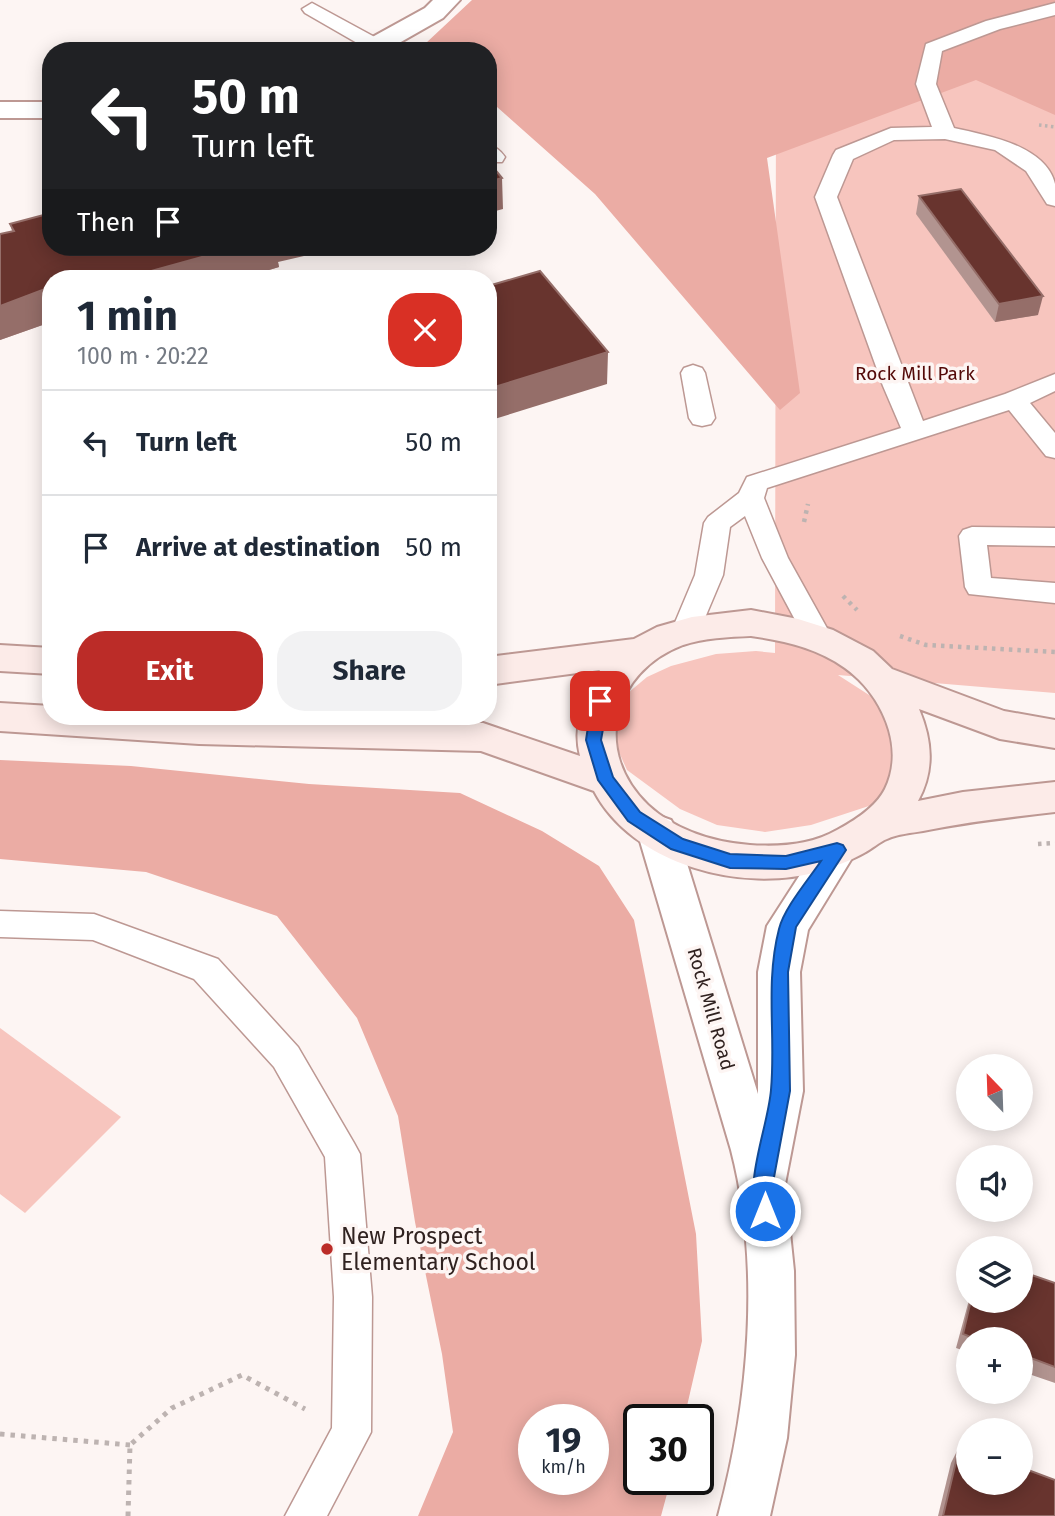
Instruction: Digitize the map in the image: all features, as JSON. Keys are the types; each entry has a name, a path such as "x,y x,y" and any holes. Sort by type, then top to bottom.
{"street":[{"path":"387,42 434,13 447,0"},
{"path":"0,110 42,110"},
{"path":"1055,734 1000,724 881,678 845,650 820,639 800,631 751,623 702,626 658,642 622,667 600,701 594,740 606,780 634,816 677,844 730,861 786,863 837,850 878,825 963,807 1055,797"},
{"path":"497,670 645,651"},
{"path":"0,657 42,660"},
{"path":"878,825 904,791 913,753 904,714 881,678"},
{"path":"0,717 42,720"},
{"path":"122,725 199,730 482,737 606,780"},
{"name":"Rock Mill Road","path":"657,831 763,1188 772,1304 766,1399 750,1497 744,1516"},
{"name":"Rock Mill Road","path":"763,1188 780,1091 779,972 788,926 837,850"}],"lane":[{"path":"312,9 365,42"},
{"path":"945,133 926,84 933,48 993,25 1055,9"},
{"path":"915,432 895,386 826,197 844,155 891,134 945,133 1002,145 1034,167 1055,199"},
{"path":"693,373 702,418"},
{"path":"685,632 709,575 717,523 751,498 756,483 1014,400 1055,382"},
{"path":"1014,400 1055,450"},
{"path":"751,498 775,558 820,639"},
{"path":"1055,537 972,536 979,587 1055,593"},
{"path":"0,924 94,927 206,970 286,1057 342,1154 353,1297 351,1432 305,1516"}],"path":[{"path":"1030,124 1055,127"},
{"path":"804,530 807,505 817,495"},
{"path":"839,592 865,616"},
{"path":"889,632 926,645 1055,652"},
{"path":"1034,844 1055,843"},
{"path":"128,1516 131,1445 172,1408 242,1376 351,1432"},
{"path":"0,1434 131,1445"}],"green space":[{"name":"Rock Mill Park","path":"1055,0 1055,693 838,675 880,702 902,741 902,777 875,804 811,825 765,832 717,825 680,809 627,770 614,741 617,716 622,698 647,677 671,666 716,654 756,651 775,653 776,90"},
{"path":"0,1028 121,1117 25,1213 0,1194"}],"shaded area":[{"path":"472,0 1055,0 1055,115 976,80 767,158 800,393 780,410 595,194 497,107 497,42 427,42"},
{"path":"0,760 131,766 309,784 460,793 542,831 599,866 634,920 696,1234 702,1341 687,1404 623,1404 623,1495 667,1495 661,1516 418,1516 453,1432 442,1354 415,1222 398,1116 357,1018 277,916 146,872 0,859"}],"building":[{"path":"961,189 1043,296 999,304 919,196"},
{"path":"42,215 42,256 205,256 155,270 42,270 42,290 0,306 0,234 14,231 10,224"},
{"path":"540,271 608,352 497,386 497,283"},
{"path":"1033,1275 1055,1283 1055,1367 1033,1359 1033,1327 965,1327 968,1313 1033,1313"},
{"path":"956,1462 956,1495 1033,1495 1033,1472 1055,1480 1055,1516 943,1516"}],"place":[{"name":"New Prospect Elementary School","path":"327,1249"}],"route":[{"path":"600,701 594,740 606,780 634,816 677,844 730,861 786,863 837,850 788,926 783,949 779,972 780,1091 763,1188 765,1211"}]}
